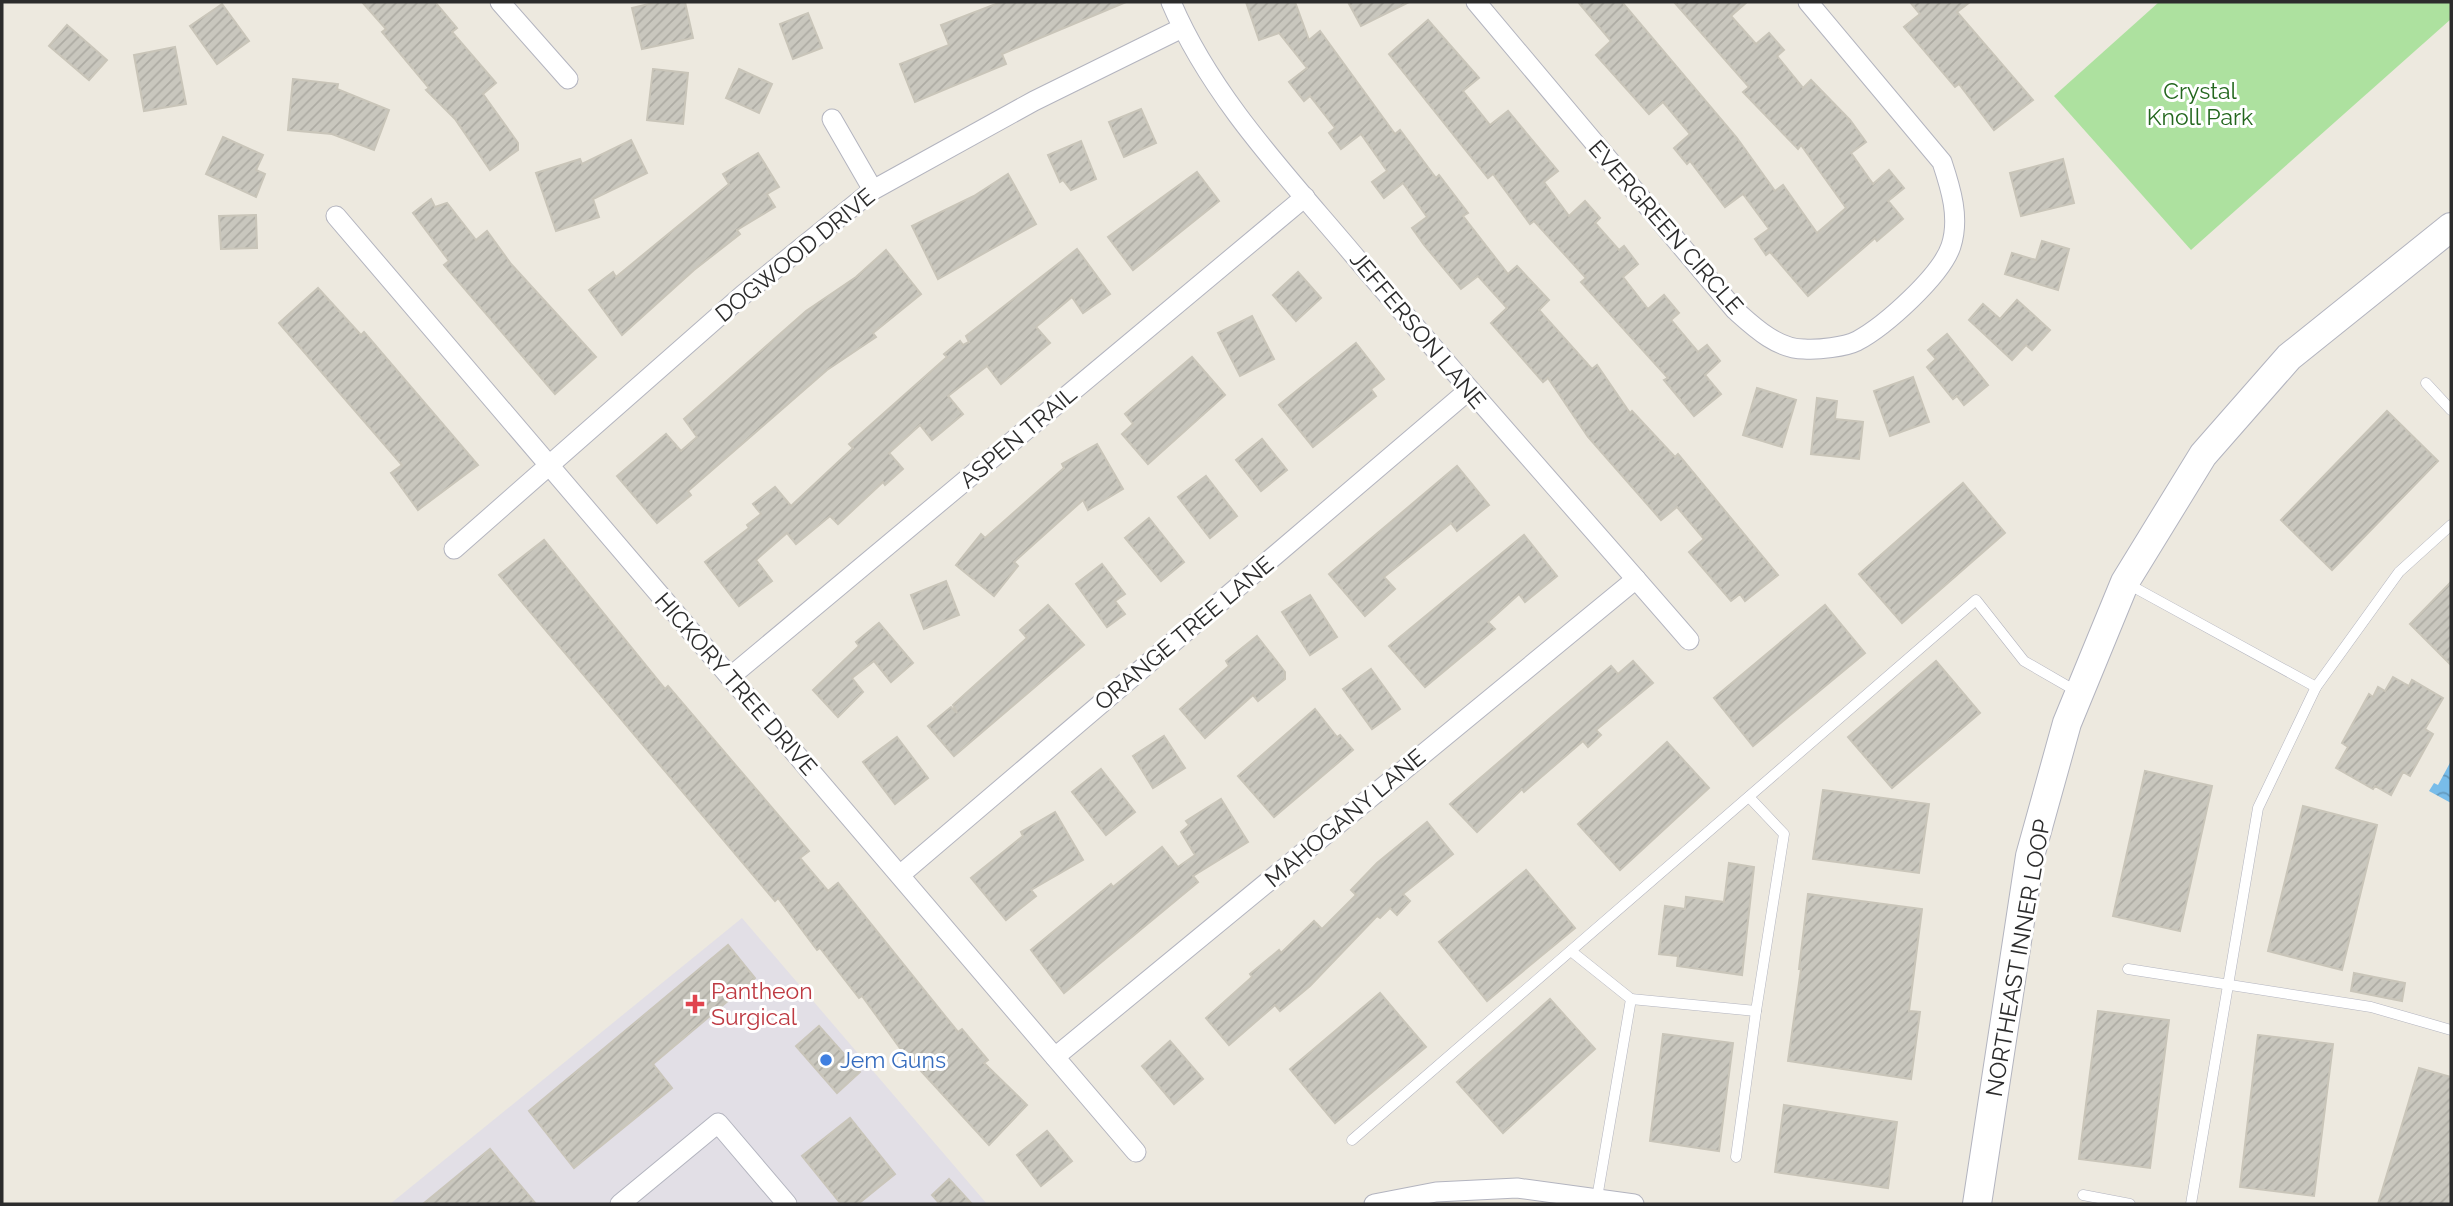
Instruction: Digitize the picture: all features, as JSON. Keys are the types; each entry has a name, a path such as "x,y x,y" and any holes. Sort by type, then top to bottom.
{"main road":[{"name":"NORTHEAST INNER LOOP","path":"1977,1204 2030,856 2067,723 2125,582 2203,455 2290,357 2451,227"}],"street":[{"path":"500,2 568,79"},
{"name":"JEFFERSON LANE","path":"1171,2 1182,28 1219,89 1305,197 1469,390 1689,640"},
{"name":"EVERGREEN CIRCLE","path":"1476,2 1735,310 1768,338 1802,350 1855,342 1890,317 1937,271 1951,246 1955,221 1953,192 1942,162 1808,2"},
{"name":"DOGWOOD DRIVE","path":"454,549 744,294 873,190 1034,100 1182,28"},
{"path":"832,119 873,190"},
{"name":"ASPEN TRAIL","path":"730,677 1305,197"},
{"name":"HICKORY TREE DRIVE","path":"336,215 1136,1152"},
{"name":"ORANGE TREE LANE","path":"900,875 1469,390"},
{"name":"MAHOGANY LANE","path":"1055,1057 1636,579"},
{"path":"620,1204 718,1123 787,1204"},
{"path":"1374,1204 1436,1192 1517,1188 1634,1204"}],"lane":[{"path":"2426,383 2451,410"},
{"path":"2191,1204 2258,808 2316,687 2399,572 2451,525"},
{"path":"2125,582 2316,687"},
{"path":"1352,1140 1976,600 2024,661 2080,693"},
{"path":"1736,1157 1784,834 1749,797"},
{"path":"1572,951 1631,999 1756,1011"},
{"path":"2128,969 2371,1007 2451,1030"},
{"path":"1597,1198 1631,999"},
{"path":"2083,1195 2130,1204"}],"shaded area":[{"path":"742,918 987,1204 390,1204"}],"green space":[{"name":"Crystal Knoll Park","path":"2159,2 2451,2 2451,19 2191,250 2054,96"}],"water":[{"path":"2451,761 2451,803 2429,791 2434,783 2438,785"}],"building":[{"path":"362,2 435,2 457,28 452,32 496,83 483,94 518,143 518,150 490,170 455,119 426,90 429,88 382,32 386,29"},
{"path":"657,2 685,2 693,38 642,49 632,8"},
{"path":"1001,2 1126,2 1002,54 1006,64 915,102 900,64 949,45 941,25"},
{"path":"1246,2 1295,2 1309,40 1320,31 1395,134 1400,130 1436,178 1439,175 1468,213 1463,216 1508,274 1517,266 1549,300 1539,310 1592,369 1597,365 1630,413 1632,411 1675,457 1678,454 1778,575 1745,601 1740,594 1731,601 1689,552 1704,539 1677,507 1661,520 1588,437 1548,378 1543,382 1491,323 1507,308 1478,276 1461,289 1424,245 1412,228 1427,217 1403,183 1384,198 1372,182 1387,171 1361,134 1341,149 1329,133 1335,128 1310,96 1304,101 1289,82 1307,68 1279,33 1259,40"},
{"path":"1348,2 1409,2 1361,26"},
{"path":"1578,2 1622,2 1737,138 1775,191 1783,185 1817,233 1846,208 1801,145 1798,149 1743,92 1749,87 1674,2 1747,2 1731,16 1756,44 1769,33 1784,50 1777,56 1803,88 1811,80 1850,120 1866,142 1851,153 1873,184 1889,170 1904,188 1888,201 1903,219 1877,241 1875,238 1808,296 1770,252 1766,255 1755,239 1769,229 1743,194 1725,207 1690,161 1687,164 1674,148 1690,134 1663,102 1649,114 1596,55 1611,41"},
{"path":"1910,2 1970,2 1957,12 2033,100 1994,130 1959,84 1955,87 1904,27 1920,14"},
{"path":"222,4 249,41 217,64 190,26"},
{"path":"808,13 822,48 793,59 780,24"},
{"path":"1428,20 1479,78 1463,91 1490,125 1508,111 1558,171 1544,182 1569,216 1585,201 1600,218 1595,223 1619,250 1624,246 1638,264 1623,277 1648,309 1664,295 1679,313 1671,320 1698,352 1707,345 1720,361 1705,375 1721,394 1694,416 1664,380 1668,378 1581,282 1586,278 1534,221 1530,224 1493,174 1488,178 1389,54"},
{"path":"67,25 107,60 89,80 49,46"},
{"path":"175,47 186,104 144,111 134,55"},
{"path":"653,69 688,73 683,124 647,120"},
{"path":"739,69 772,84 759,113 726,98"},
{"path":"293,79 338,84 337,89 389,110 374,150 332,134 288,130"},
{"path":"1141,109 1156,143 1124,157 1109,122"},
{"path":"223,137 263,155 256,170 265,174 256,197 206,174"},
{"path":"631,140 647,173 593,199 599,217 556,231 536,173 580,159 582,164"},
{"path":"1081,141 1096,179 1071,190 1063,180 1060,182 1048,155"},
{"path":"758,153 779,187 767,194 775,207 737,230 740,234 694,270 622,335 589,290 613,272 616,277 729,184 723,174"},
{"path":"2063,159 2074,203 2021,216 2010,173"},
{"path":"1197,172 1219,201 1133,270 1108,237"},
{"path":"1008,174 1036,224 938,279 912,226 974,196"},
{"path":"431,199 435,207 447,203 476,240 487,231 511,264 596,357 555,394 444,265 449,261 413,213"},
{"path":"256,215 257,248 221,249 219,216"},
{"path":"2042,241 2069,249 2058,290 2005,274 2012,253 2036,260"},
{"path":"1077,249 1110,294 1083,313 1072,297 1036,327 1050,343 1001,384 987,366 948,396 963,414 932,440 920,425 889,453 903,469 885,485 883,482 838,524 830,516 796,544 787,533 756,560 772,581 739,606 705,562 749,528 747,525 761,514 753,504 775,487 791,506 853,448 849,444 947,357 944,354 960,341 963,345 969,342 966,336"},
{"path":"886,250 921,294 873,333 876,337 827,370 688,491 691,495 657,523 617,476 666,434 681,451 697,437 684,419 806,311 856,277"},
{"path":"1298,272 1321,298 1296,321 1273,295"},
{"path":"318,288 361,335 364,332 478,465 418,510 391,473 402,465 279,323"},
{"path":"2017,300 2050,330 2032,350 2026,345 2012,360 1969,320 1983,304 2000,319"},
{"path":"1252,316 1274,359 1240,376 1218,333"},
{"path":"1947,334 1988,385 1964,405 1957,396 1953,399 1927,367 1936,359 1928,350"},
{"path":"1356,343 1384,379 1371,389 1376,396 1313,447 1279,405"},
{"path":"1192,357 1225,395 1148,464 1122,434 1133,424 1125,414"},
{"path":"1913,377 1929,422 1890,436 1874,391"},
{"path":"1757,388 1796,400 1782,447 1743,435"},
{"path":"1817,398 1837,401 1835,419 1863,422 1859,459 1811,454"},
{"path":"2387,411 2438,461 2332,570 2281,520"},
{"path":"1262,439 1287,470 1261,491 1236,460"},
{"path":"1097,444 1123,489 1088,510 1083,500 1014,562 1018,566 994,596 956,565 981,534 985,538 1064,468 1062,464"},
{"path":"1457,466 1489,505 1457,531 1451,523 1384,577 1395,589 1365,616 1329,574"},
{"path":"1206,476 1237,516 1210,538 1178,497"},
{"path":"1963,483 2005,533 1902,623 1859,574"},
{"path":"1149,518 1184,562 1161,581 1125,538"},
{"path":"1524,535 1557,576 1525,602 1519,594 1488,622 1495,629 1425,687 1389,646"},
{"path":"544,540 665,689 668,686 809,851 800,858 828,891 838,883 958,1032 962,1029 988,1060 984,1063 1027,1105 989,1145 900,1048 862,996 859,998 820,948 817,950 778,898 775,901 499,575"},
{"path":"1102,564 1125,594 1115,601 1125,614 1107,627 1076,584"},
{"path":"946,581 959,615 924,629 911,595"},
{"path":"2451,582 2451,665 2410,624"},
{"path":"1310,595 1337,637 1310,655 1282,612"},
{"path":"1048,605 1084,645 954,756 928,726 951,707 957,713 953,705 1027,638 1020,630"},
{"path":"1825,605 1865,653 1753,746 1714,698"},
{"path":"879,623 913,663 891,682 874,661 852,678 863,692 838,717 813,690 859,646 856,642"},
{"path":"1257,636 1285,672 1285,679 1258,701 1253,695 1205,738 1180,709 1229,666 1226,661"},
{"path":"1633,661 1653,683 1596,730 1601,735 1588,747 1583,741 1524,792 1522,789 1477,832 1450,804 1611,666 1618,674"},
{"path":"1936,661 1980,713 1892,788 1848,737"},
{"path":"1371,669 1400,709 1372,729 1343,689"},
{"path":"2393,677 2409,686 2412,680 2443,698 2425,729 2433,734 2410,776 2403,772 2391,795 2375,786 2373,789 2336,768 2348,747 2342,743 2369,694 2373,697 2378,687 2385,691"},
{"path":"1315,709 1337,737 1340,735 1353,750 1274,817 1238,776"},
{"path":"1164,736 1185,768 1153,788 1133,756"},
{"path":"897,737 928,778 895,804 863,762"},
{"path":"1667,742 1709,788 1620,870 1578,824"},
{"path":"1101,769 1135,812 1106,835 1072,792"},
{"path":"2145,771 2212,786 2180,931 2113,916"},
{"path":"1823,790 1929,804 1919,873 1813,859"},
{"path":"1221,799 1248,842 1193,876 1198,882 1064,993 1031,950 1111,884 1113,887 1162,847 1178,867 1195,855 1181,832 1189,825 1186,821"},
{"path":"2303,806 2377,825 2342,970 2268,951"},
{"path":"1055,812 1083,860 1031,890 1036,896 1006,920 971,878 1023,836 1021,832"},
{"path":"1427,822 1453,854 1403,894 1410,901 1397,915 1390,908 1380,918 1377,916 1310,986 1280,1011 1275,1005 1229,1045 1206,1018 1252,977 1250,974 1279,950 1281,953 1314,921 1322,929 1356,895 1351,890 1377,863"},
{"path":"1729,863 1754,867 1742,975 1677,966 1678,956 1659,954 1665,906 1685,909 1686,897 1724,902"},
{"path":"1526,870 1575,928 1487,1001 1439,942"},
{"path":"1808,894 1922,909 1909,1011 1920,1012 1911,1079 1788,1061"},
{"path":"728,945 755,978 653,1064 672,1088 574,1168 529,1111"},
{"path":"2354,973 2405,983 2402,1001 2351,991"},
{"path":"1380,993 1426,1047 1335,1123 1290,1069"},
{"path":"1550,999 1595,1049 1503,1133 1457,1082"},
{"path":"2098,1011 2169,1020 2150,1168 2079,1159"},
{"path":"819,1026 860,1072 837,1093 796,1046"},
{"path":"1663,1034 1733,1043 1719,1151 1650,1141"},
{"path":"2258,1035 2333,1044 2314,1196 2240,1187"},
{"path":"1170,1041 1203,1079 1174,1104 1142,1066"},
{"path":"2419,1068 2451,1077 2451,1204 2378,1204"},
{"path":"1784,1105 1897,1122 1888,1188 1775,1172"},
{"path":"850,1118 895,1174 858,1204 841,1204 802,1156"},
{"path":"1047,1131 1072,1161 1041,1186 1017,1155"},
{"path":"490,1149 536,1204 423,1204"},
{"path":"949,1179 972,1204 940,1204 932,1195"}],"place":[{"name":"Pantheon Surgical","path":"695,1004"},
{"name":"Jem Guns","path":"826,1060"}]}
